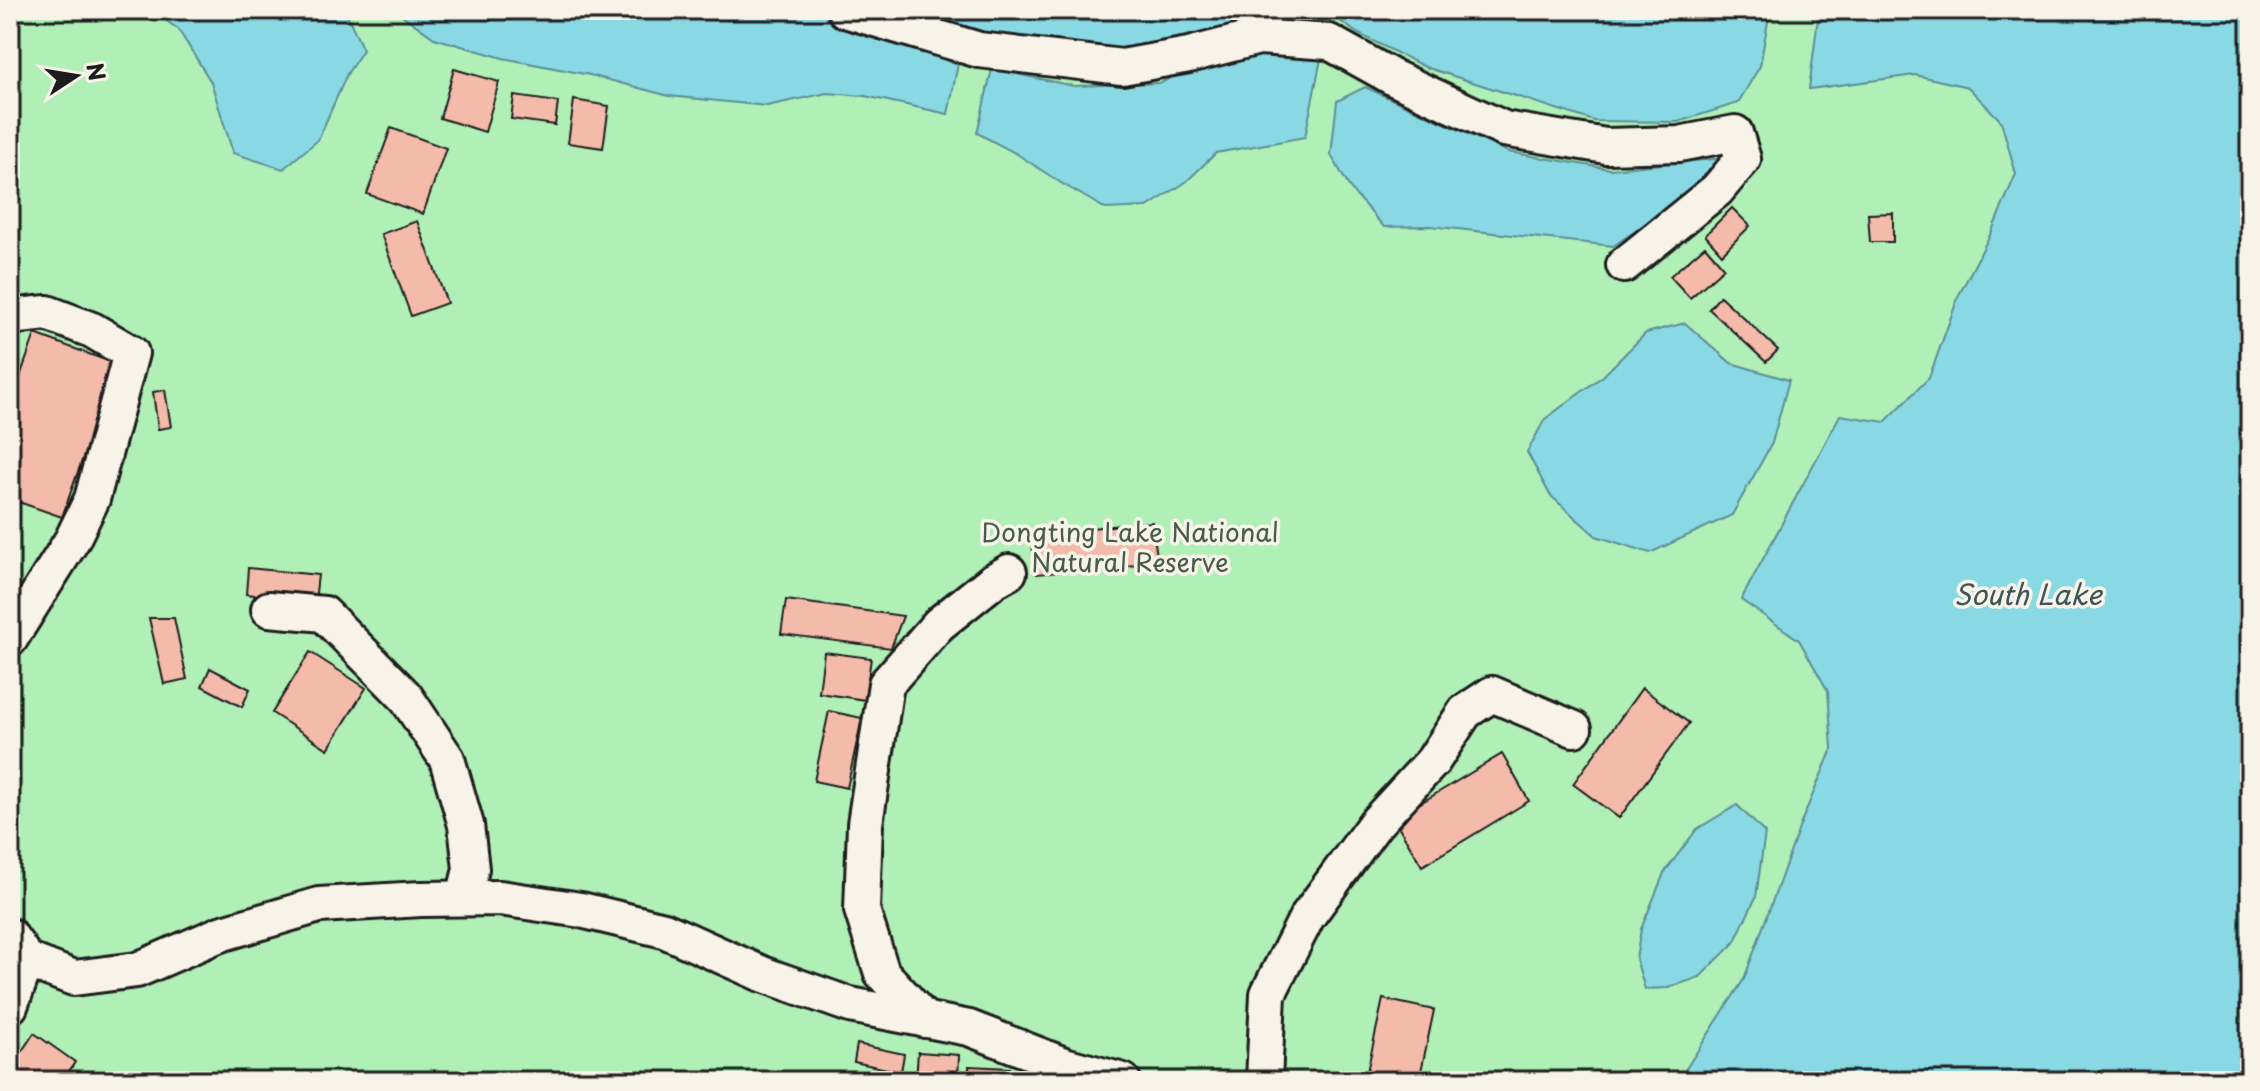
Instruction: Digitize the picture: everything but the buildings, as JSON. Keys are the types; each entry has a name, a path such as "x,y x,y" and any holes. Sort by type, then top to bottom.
{"street":[{"path":"845,10 979,50 1122,67 1189,55 1259,37 1329,42 1394,78 1504,129 1606,146 1679,144 1735,133 1743,159 1717,190 1624,265"},
{"path":"10,317 47,313 92,330 131,353 92,499 72,540 10,639"},
{"path":"925,1020 882,973 862,910 865,824 886,684 939,624 1009,572"},
{"path":"269,609 324,614 405,696 447,759 462,811 471,869 464,898"},
{"path":"1264,1081 1268,994 1307,917 1375,824 1433,761 1465,712 1492,694 1574,729"},
{"path":"10,1006 18,948 74,978 137,970 220,934 319,905 500,898 581,910 664,930 762,974 850,1005 969,1028 1064,1065 1123,1081"}],"green space":[{"name":"Dongting Lake National Natural Reserve","path":"10,10 2250,10 2250,1081 10,1081"}],"water":[{"path":"151,10 345,10 363,50 347,74 318,140 283,169 233,153 211,82 178,29"},
{"path":"395,10 813,10 960,54 948,114 865,96 827,93 767,106 669,96 590,75 503,58 434,38"},
{"path":"893,10 1302,10 1278,26 1130,52 975,38"},
{"path":"1325,10 1770,10 1760,66 1738,103 1678,122 1594,121 1425,67 1357,33"},
{"name":"South Lake","path":"1819,10 2250,10 2250,1081 1678,1081 1744,979 1802,820 1832,749 1828,691 1799,640 1741,600 1840,415 1885,422 1929,378 1959,295 1991,233 2016,174 2001,121 1968,87 1915,75 1809,89"},
{"path":"1218,53 1322,54 1305,137 1216,153 1186,182 1147,207 1106,209 977,133 992,69 1074,86 1161,83"},
{"path":"1365,87 1508,152 1610,169 1725,158 1687,196 1613,246 1430,226 1384,227 1351,190 1331,155 1337,101"},
{"path":"1685,323 1731,363 1789,380 1772,443 1732,515 1650,553 1596,536 1550,495 1527,452 1545,419 1603,376 1646,333"},
{"path":"1737,805 1765,833 1756,897 1734,943 1700,977 1668,988 1645,989 1636,959 1641,929 1664,873 1697,829"}]}
